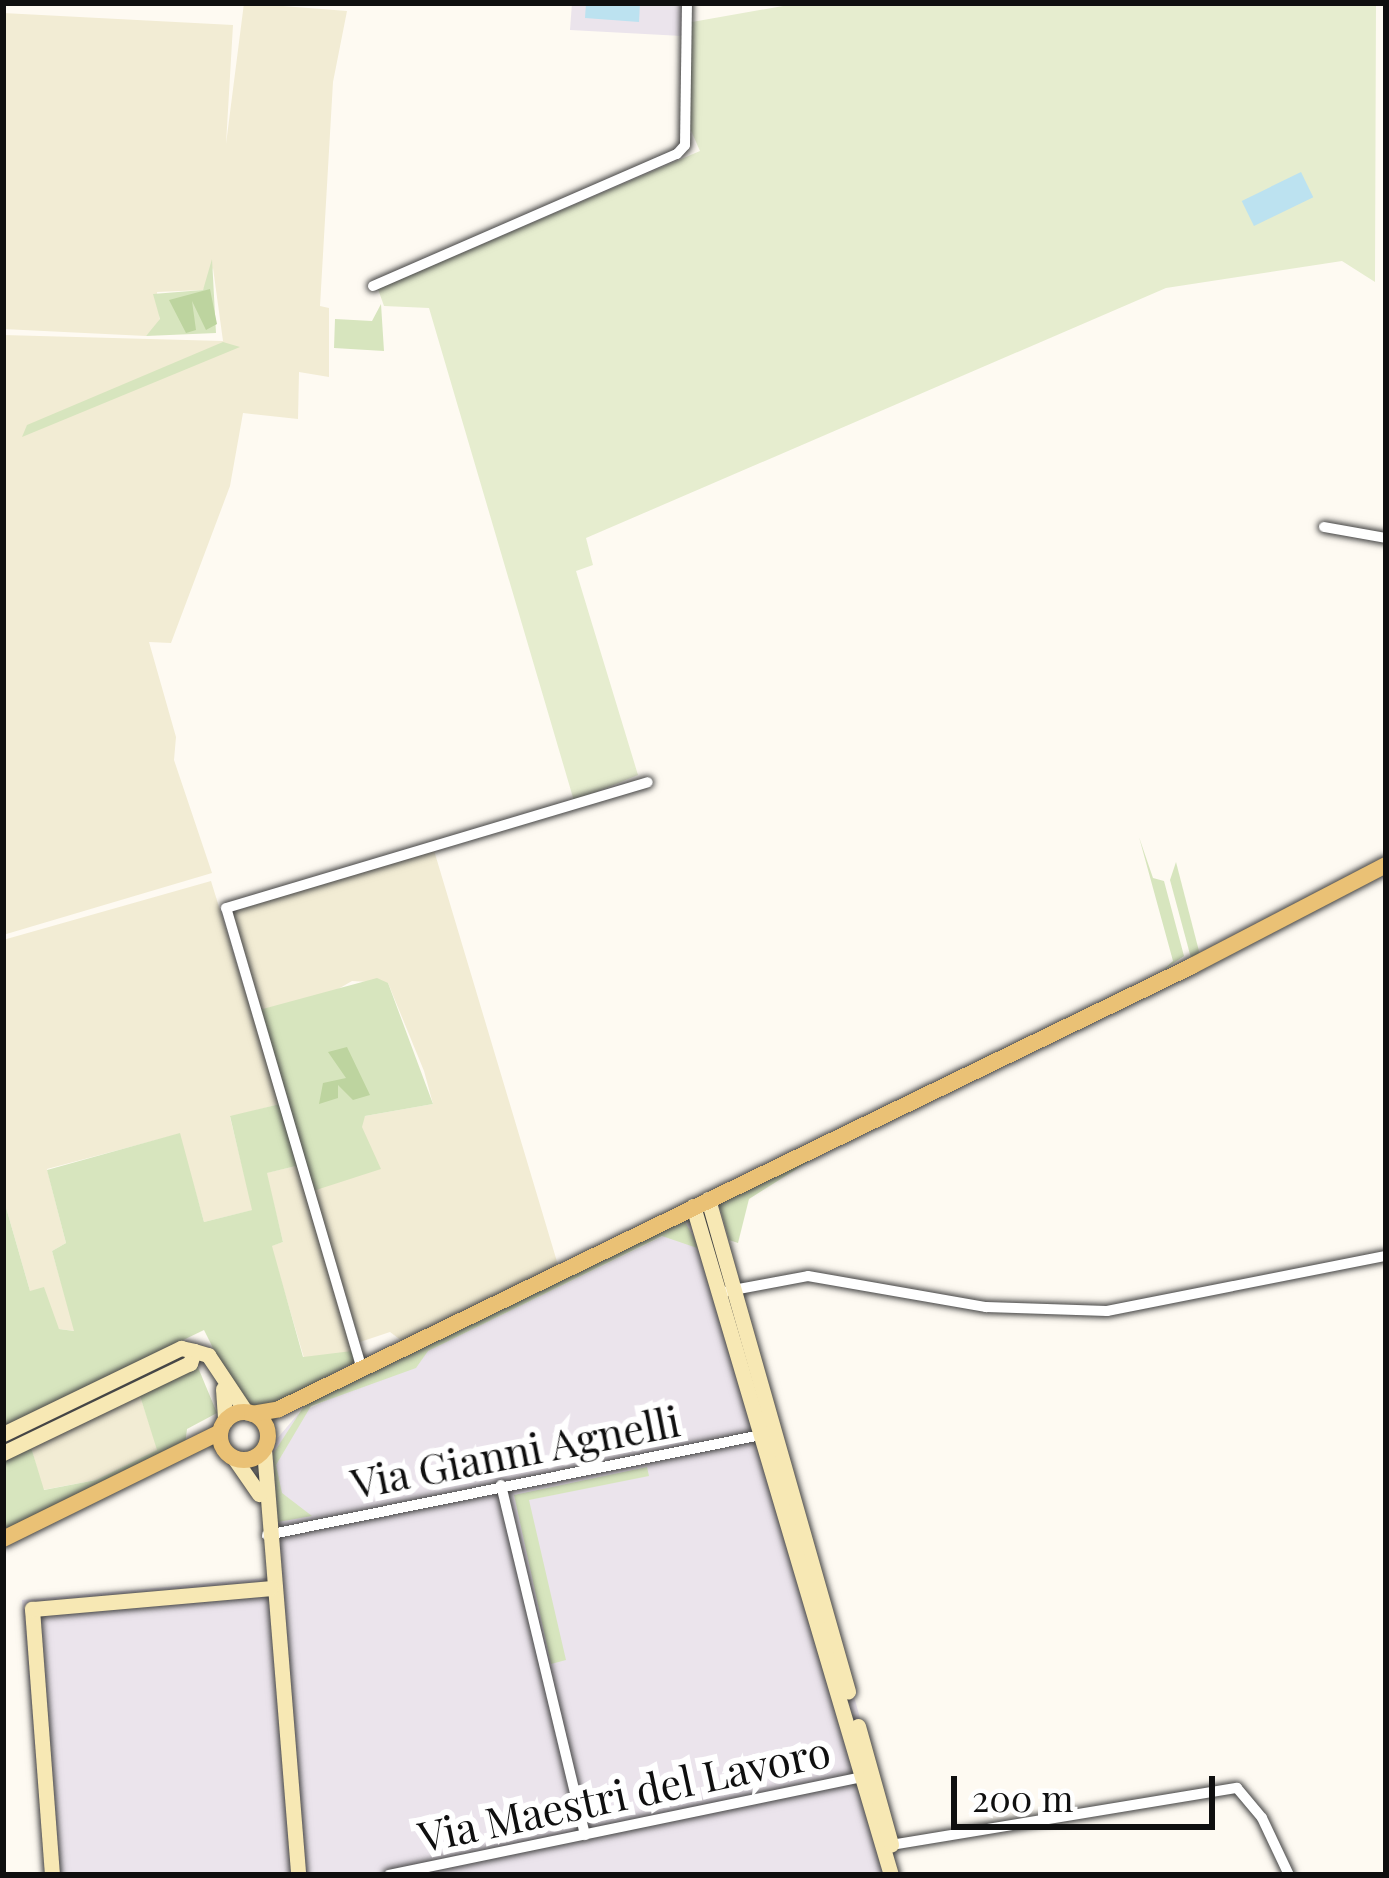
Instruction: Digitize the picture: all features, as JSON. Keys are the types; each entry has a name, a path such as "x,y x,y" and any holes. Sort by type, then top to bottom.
{"main road":[{"path":"3,1539 167,1461 222,1426 314,1391 1386,865"},
{"path":"167,1461 232,1457 265,1446 314,1391"},
{"path":"249,1413 266,1427 265,1446"},
{"path":"222,1426 232,1457"}],"street":[{"path":"374,286 677,154 685,145 687,3"},
{"path":"1324,527 1386,538"},
{"path":"361,1366 226,908 648,782"},
{"path":"700,1202 729,1290 890,1875"},
{"path":"729,1290 808,1276 986,1307 1140,1309 1386,1256"},
{"path":"3,1434 184,1346 207,1353 221,1380 249,1413"},
{"path":"3,1453 190,1363 194,1351"},
{"path":"221,1380 222,1426"},
{"path":"103,1384 111,1402"},
{"name":"Via Gianni Agnelli","path":"267,1533 769,1433"},
{"path":"265,1446 270,1588 298,1875"},
{"path":"232,1457 256,1483 267,1533"},
{"path":"501,1485 585,1835"},
{"path":"52,1875 32,1609 270,1588"},
{"name":"Via Maestri del Lavoro","path":"389,1875 866,1777"},
{"path":"885,1846 1237,1789 1262,1818 1288,1875"}],"shaded area":[{"path":"244,3 347,11 333,82 320,306 329,308 329,377 299,372 298,419 243,413 230,486 171,643 149,642 176,737 174,760 212,873 3,935 3,335 223,341 213,268 203,290 157,292 160,321 146,336 3,329 3,13 233,25 226,144"},
{"path":"572,3 683,3 682,36 570,30"},
{"path":"433,847 558,1265 402,1341 390,1332 360,1342 313,1191 365,1116 433,1104 424,1071 388,983 352,981 326,996 259,1010 230,913"},
{"path":"211,881 280,1104 230,1117 253,1210 204,1222 179,1134 47,1169 66,1243 52,1251 75,1331 59,1329 30,1291 3,1197 3,940"},
{"path":"296,1166 352,1352 304,1358 271,1246 283,1242 266,1173"},
{"path":"719,1209 896,1848 878,1857 883,1875 45,1875 22,1600 277,1577 269,1464 275,1441 298,1414"},
{"path":"140,1396 158,1450 96,1480 43,1490 31,1447"}],"green space":[{"path":"800,3 1376,3 1375,282 1342,261 1166,288 586,538 593,565 576,571 638,775 574,801 429,308 384,306 378,289 700,151 689,126 692,22"},
{"path":"212,259 216,333 146,336 160,319 153,294 203,290"},
{"path":"210,289 217,324 206,330 192,301 196,330 186,333 169,300"},
{"path":"381,304 384,351 334,348 335,319 372,321"},
{"path":"223,342 240,347 22,437 27,425"},
{"path":"1139,837 1153,878 1164,881 1184,956 1162,971 1173,961"},
{"path":"1176,862 1200,955 1191,958 1170,880"},
{"path":"377,978 388,983 433,1104 365,1116 362,1127 381,1169 313,1191 259,1010"},
{"path":"347,1047 370,1095 353,1100 338,1085 338,1098 319,1104 323,1083 346,1078 328,1052"},
{"path":"280,1104 302,1179 296,1166 267,1173 283,1242 272,1246 303,1357 352,1351 355,1362 258,1412 237,1396 204,1330 3,1427 3,1197 30,1291 44,1287 59,1329 74,1331 52,1251 66,1243 47,1170 180,1133 204,1222 252,1210 230,1116"},
{"path":"843,1140 749,1199 738,1243 729,1240 718,1201"},
{"path":"683,1218 700,1249 662,1236 428,1351 416,1368 311,1406 276,1465 282,1493 312,1516 278,1522 273,1454 306,1403"},
{"path":"197,1365 217,1413 187,1429 185,1445 3,1532 3,1461 31,1447 44,1490 96,1480 157,1450 140,1396"},
{"path":"647,1467 649,1476 529,1500 566,1660 551,1664 514,1495"}],"water":[{"path":"586,3 640,3 639,22 585,18"},
{"path":"1301,172 1313,197 1254,226 1242,201"}]}
